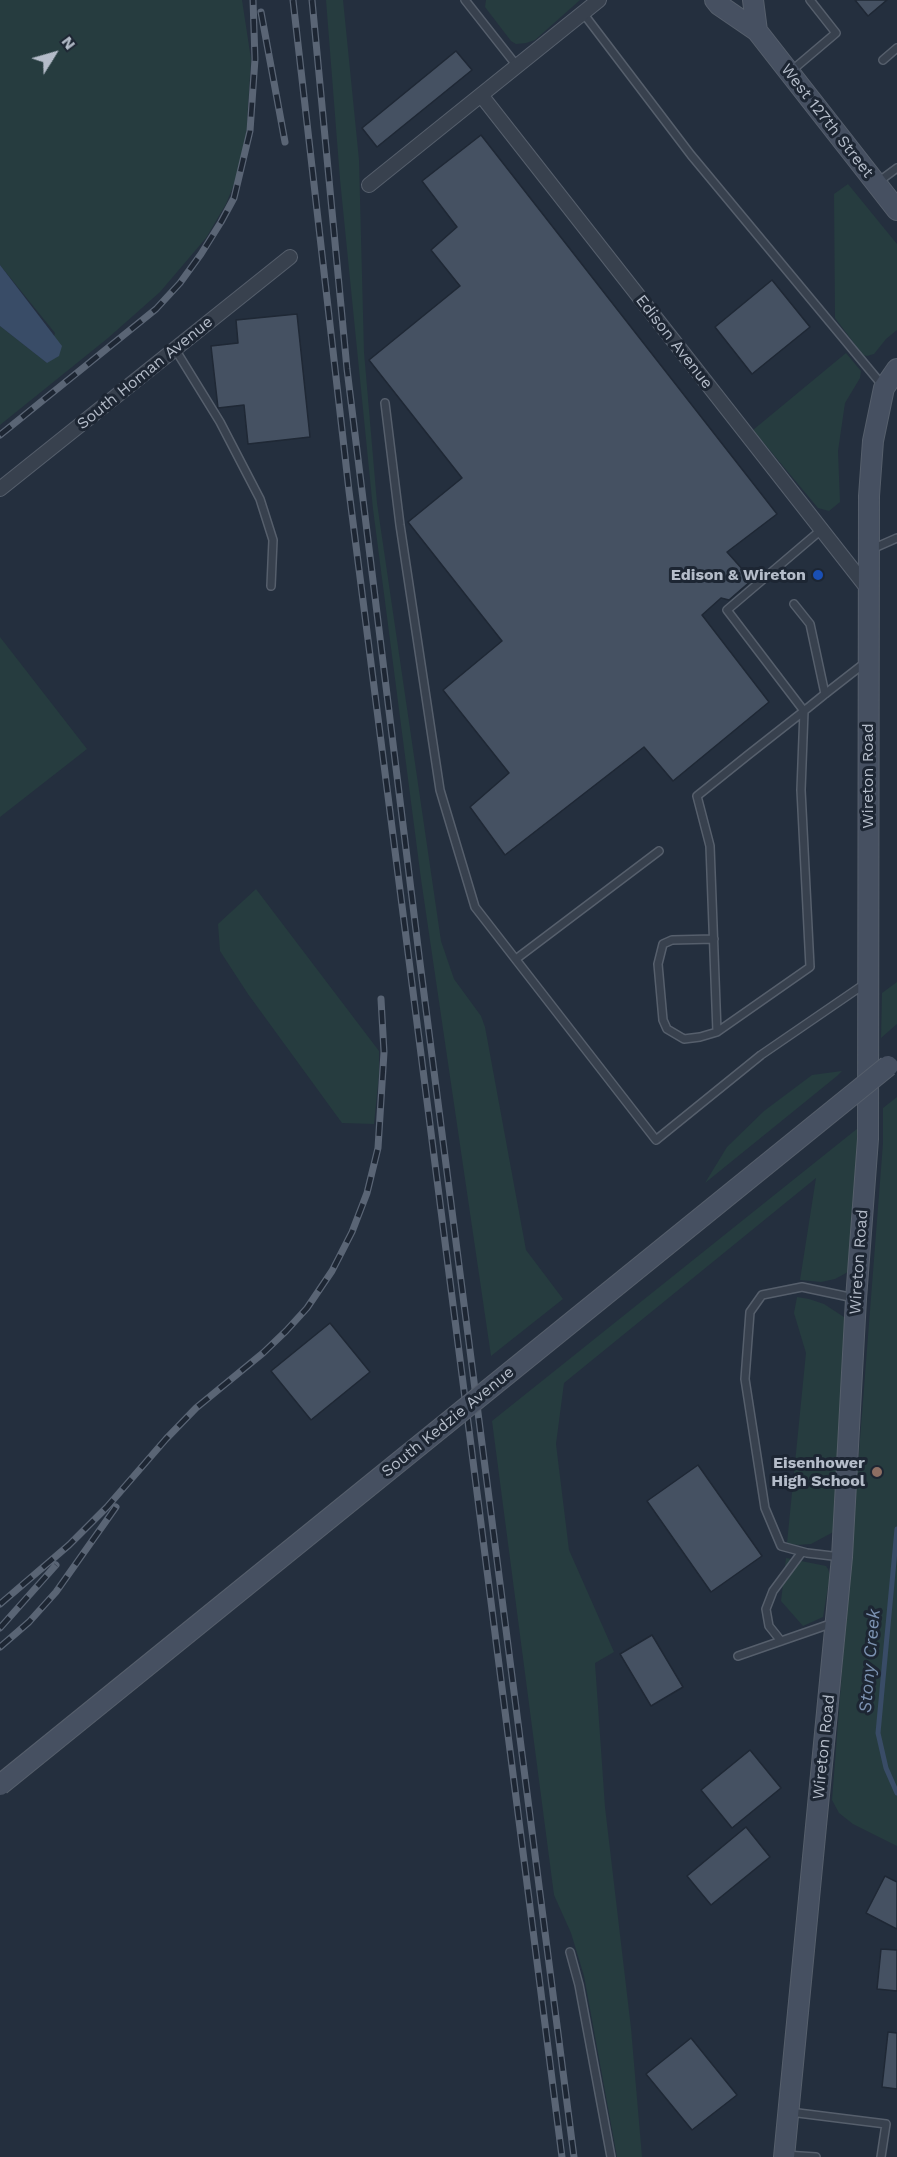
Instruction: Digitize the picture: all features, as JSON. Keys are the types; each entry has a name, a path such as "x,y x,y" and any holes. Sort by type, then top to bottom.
{"street":[{"path":"369,185 599,0"},
{"name":"West 127th Street","path":"715,0 757,31 897,210"},
{"path":"753,0 757,31"},
{"name":"Edison Avenue","path":"481,95 868,589"},
{"name":"South Homan Avenue","path":"0,489 290,257"},
{"name":"Wireton Road","path":"784,2156 842,1557 856,1299 868,1139 869,496 873,441 884,388 897,369"},
{"name":"South Kedzie Avenue","path":"0,1785 893,1063"}],"lane":[{"path":"465,0 517,66"},
{"path":"789,72 836,33 810,0"},
{"path":"583,13 691,155 884,388"},
{"path":"883,60 897,48"},
{"path":"876,183 897,168"},
{"path":"175,349 220,422 260,499 273,540 271,585"},
{"path":"385,403 400,525 440,790 475,907 656,1140 761,1055 868,981"},
{"path":"714,939 672,940 663,944 658,964 663,1020 667,1029 684,1039 717,1032 810,967 801,790 804,711 727,610 821,530"},
{"path":"868,550 897,538"},
{"path":"794,604 810,624 825,694"},
{"path":"717,1032 710,846 697,796 868,660"},
{"path":"516,959 659,851"},
{"path":"842,1557 802,1552 781,1546 765,1508 745,1379 750,1312 762,1295 802,1287 856,1299"},
{"path":"780,1641 769,1626 766,1609 773,1591 802,1552"},
{"path":"738,1656 836,1622"},
{"path":"570,1952 579,1985 611,2157"},
{"path":"788,2112 886,2124 880,2157"},
{"path":"784,2156 816,2157"}],"green space":[{"path":"0,0 242,0 251,59 246,140 237,177 226,204 206,238 160,292 108,338 0,425 0,326 47,363 55,333 0,265"},
{"path":"326,0 343,0 359,160 364,352 377,503 441,941 454,979 481,1016 485,1027 526,1250 563,1299 491,1356 421,879 373,509 340,179"},
{"path":"486,0 580,0 535,40 516,44 511,41 485,7"},
{"path":"848,184 897,244 897,330 874,354 867,356 863,355 835,318 834,194"},
{"path":"846,353 861,371 860,378 845,403 838,451 840,502 829,511 818,508 753,430"},
{"path":"0,637 87,749 0,817"},
{"path":"256,889 379,1051 374,1124 342,1123 248,994 220,951 218,924"},
{"path":"897,982 897,1024 881,1038 882,993"},
{"path":"842,1071 705,1183 727,1147 764,1111 812,1075"},
{"name":"Eisenhower High School","path":"897,1097 897,1846 853,1824 839,1813 832,1800 883,1143 883,1108"},
{"path":"858,1128 856,1266 835,1279 821,1282 800,1280 816,1178 564,1383 556,1444 569,1550 614,1652 595,1663 605,1807 631,2028 642,2157 617,2157 584,1976 571,1933 554,1895 492,1421"},
{"path":"797,1297 824,1304 847,1319 837,1530 811,1544 797,1545 787,1543 806,1353 794,1313"},
{"path":"786,1558 826,1566 830,1575 823,1617 803,1626 781,1601"}],"water":[{"path":"0,265 62,346 59,356 47,363 0,326"}],"building":[{"path":"855,0 887,0 868,16"},
{"path":"456,51 472,70 377,147 362,128"},
{"path":"481,135 777,514 727,552 752,580 729,600 721,598 702,615 769,702 673,781 644,747 505,855 470,807 509,773 443,690 502,641 408,522 462,478 369,360 460,286 431,250 457,227 422,181"},
{"path":"772,280 810,327 752,374 715,327"},
{"path":"297,314 310,437 248,444 244,405 218,408 211,346 238,343 236,320"},
{"path":"330,1323 370,1372 311,1420 271,1371"},
{"path":"698,1465 762,1556 711,1592 647,1501"},
{"path":"652,1635 683,1687 651,1706 620,1654"},
{"path":"750,1750 781,1788 732,1828 701,1790"},
{"path":"746,1827 770,1857 711,1905 687,1876"},
{"path":"885,1876 897,1882 897,1929 866,1913"},
{"path":"881,1949 897,1950 897,1991 877,1989"},
{"path":"888,2032 897,2033 897,2089 882,2087"},
{"path":"691,2038 737,2095 692,2130 646,2074"}],"waterway":[{"name":"Stony Creek","path":"897,1529 878,1733 886,1768 897,1793"}],"railway":[{"path":"0,435 156,309 180,283 221,222 234,198 250,131 255,59 253,0"},
{"path":"293,0 349,491 562,2157"},
{"path":"312,0 347,369 419,955 574,2157"},
{"path":"261,12 285,142"},
{"path":"0,1604 69,1545 107,1507 196,1408 286,1331 307,1308 332,1271 352,1232 367,1193 378,1148 384,1052 381,999"},
{"path":"0,1647 29,1622 56,1592 116,1507"},
{"path":"0,1628 56,1565"}],"place":[{"name":"Edison & Wireton","path":"818,575"},
{"name":"Eisenhower High School","path":"877,1472"}]}
